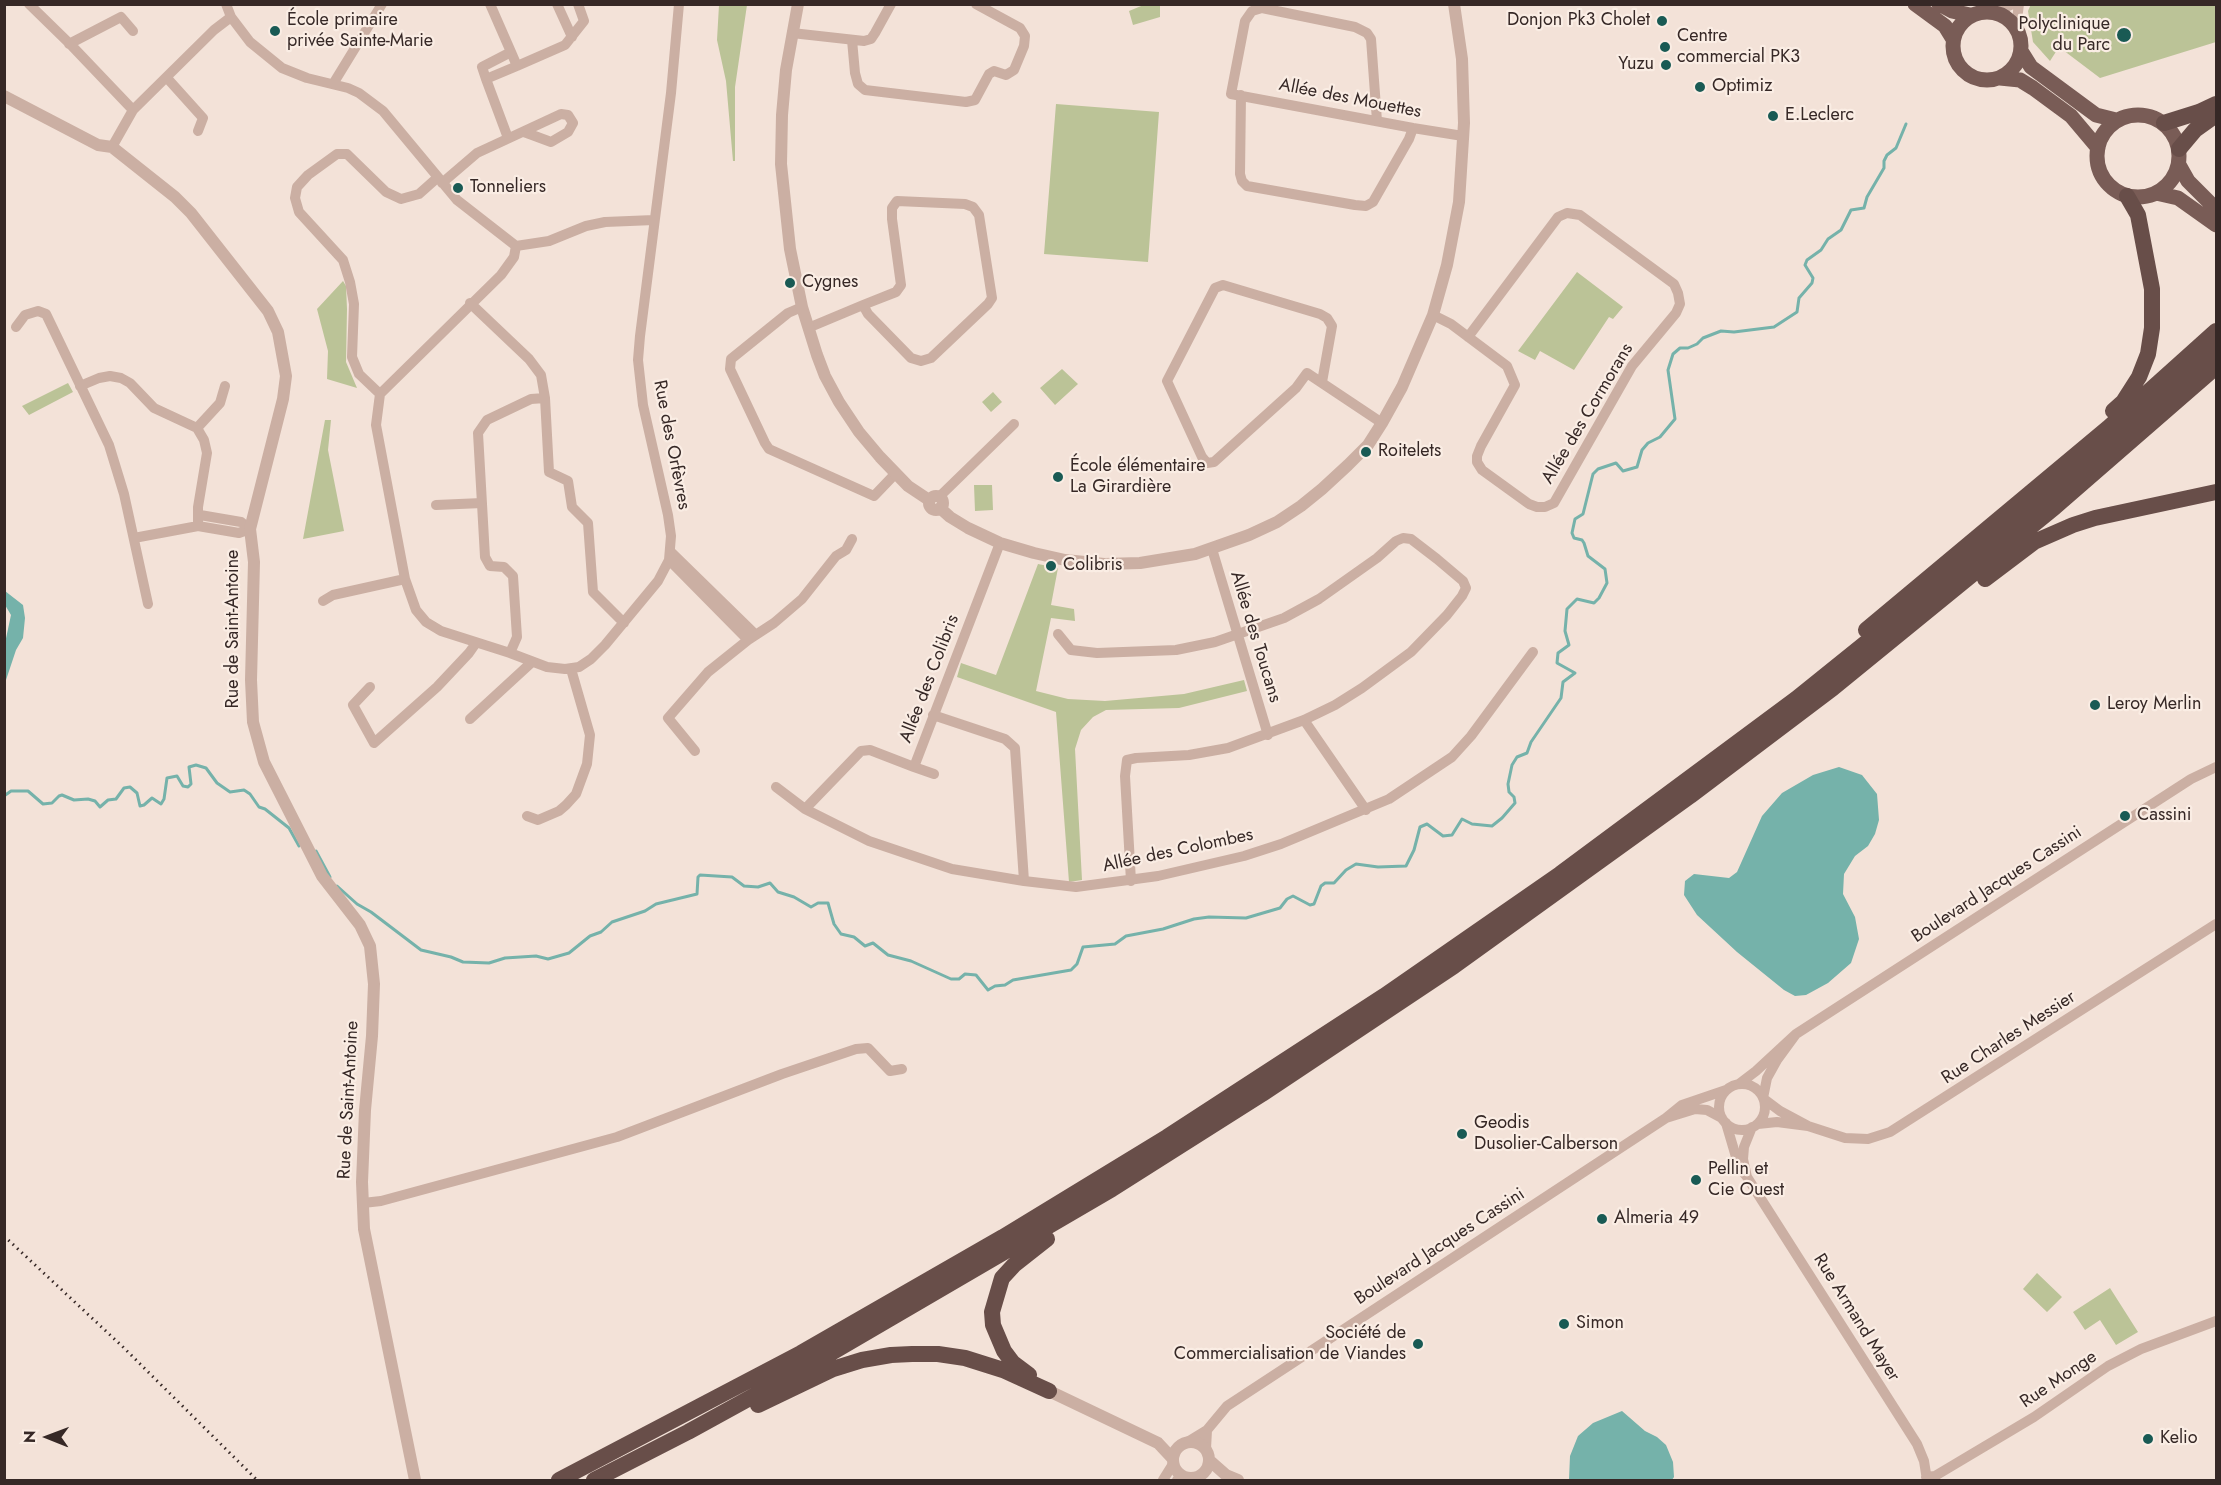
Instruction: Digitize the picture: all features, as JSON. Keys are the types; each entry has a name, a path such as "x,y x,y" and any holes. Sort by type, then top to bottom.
{"highway":[{"path":"2164,123 2217,104"},
{"path":"2179,157 2195,130 2217,115"},
{"path":"2063,466 2070,453 2123,402 2139,377 2148,354 2152,328 2152,289 2138,215 2127,196"},
{"path":"1796,699 1802,684 2063,466 2217,331"},
{"path":"559,1480 697,1410 868,1316 1058,1205 1198,1118 1384,996 1520,903 1796,699 2011,526 2217,348"},
{"path":"594,1480 688,1432 930,1297 1112,1189 1262,1094 1464,959 1690,796 1907,629 2055,507 2217,367"},
{"path":"1907,629 1923,626 2034,543 2061,530 2095,518 2217,492"},
{"path":"1049,1390 1013,1363 997,1338 992,1312 998,1287 1002,1278 1034,1247 1105,1201 1112,1189"},
{"path":"688,1432 705,1431 833,1370 862,1360 891,1355 938,1354 965,1358 1003,1370 1049,1390"}],"main road":[{"path":"1915,4 1945,26 1953,39"},
{"path":"1939,4 1952,11 1970,15 1987,11 1995,12 2007,18 2016,27 2020,35 2021,51 2014,67 2000,78"},
{"path":"1970,15 1959,25 1953,39 1954,56 1966,73 1979,79 2020,80 2071,116 2098,148"},
{"path":"2021,51 2031,67 2096,115 2116,120"},
{"path":"2179,157 2174,176 2167,186 2147,196 2127,196 2116,191 2100,172 2097,160 2098,148 2108,128 2116,120 2126,116 2145,115 2164,123 2176,139 2179,157 2188,181 2217,209"},
{"path":"2157,193 2178,198 2217,225"}],"street":[{"path":"29,4 133,110"},
{"path":"226,4 231,16 250,42 282,68 307,78 360,93 383,111 457,200 516,246 549,241 605,222 654,220"},
{"path":"333,84 382,4"},
{"path":"490,4 517,66"},
{"path":"557,4 572,36"},
{"path":"486,79 565,45 584,21 578,4"},
{"name":"Rue des Orfèvres","path":"670,556 668,515 643,405 638,360 671,93 679,4"},
{"path":"798,4 786,70 781,164 790,249 802,306 825,376 839,402 860,432 896,473 922,497 936,501 950,517 1000,543 1065,560 1104,564 1140,563 1175,558 1212,549 1277,522 1322,489 1354,459 1368,445 1382,423 1402,387 1433,315 1448,265 1459,202 1463,136 1462,59 1454,4"},
{"path":"792,33 864,41 871,39 891,4"},
{"path":"852,40 855,73 858,84 864,90 966,102 975,100 989,74 994,71 1006,75 1014,70 1024,46 1025,36 1020,28 976,4"},
{"path":"1995,12 2013,4"},
{"path":"2016,27 2019,4"},
{"path":"1377,120 1371,39 1367,33 1355,27 1262,8 1252,11 1245,21 1236,94 1240,174 1247,186 1355,206 1366,206 1373,202 1413,128"},
{"path":"112,147 133,110 231,16"},
{"path":"69,44 121,17 133,31"},
{"path":"508,138 482,67 511,52"},
{"path":"167,78 203,118 198,131"},
{"name":"Allée des Mouettes","path":"1236,94 1463,136"},
{"name":"Rue de Saint-Antoine","path":"4,96 98,145 112,147 175,197 191,213 268,311 278,332 286,376 283,399 250,529 255,578 251,706 256,738 264,762 322,876 360,925 369,946 373,994 365,1110 364,1229 415,1480"},
{"path":"380,394 359,374 352,357 354,304 343,260 299,212 295,198 297,187 308,175 337,154 347,154 386,192 401,199 419,194 477,153 524,132"},
{"path":"808,328 863,305 896,292 901,285 892,219 892,208 897,201 966,204 973,207 979,214 992,298 931,358 921,361 911,358 868,314 863,305"},
{"name":"Allée des Cormorans","path":"1433,315 1450,324 1507,366 1515,385 1481,446 1477,462 1482,470 1529,504 1545,507 1554,503 1632,366 1676,313 1680,304 1678,293 1674,284 1580,215 1567,213 1558,217 1468,337"},
{"path":"516,246 514,257 501,275 380,394 376,425 405,579 416,610 426,622 441,632 547,667 571,669 591,659 624,623 658,581 670,556 752,638"},
{"path":"1322,382 1332,326 1327,318 1223,285 1215,288 1167,381 1202,457 1207,463 1214,462 1247,433 1296,388 1307,373 1382,423"},
{"path":"470,303 529,359 541,375 545,398 549,472 568,481 572,507 588,523 593,592 624,623"},
{"path":"802,306 788,313 731,358 730,369 765,444 769,449 874,496 896,473"},
{"path":"16,327 25,315 38,311 46,314 110,445 124,494 148,604"},
{"path":"80,386 99,378 110,376 121,378 154,408 197,428 204,440 207,453 198,507 199,521"},
{"path":"197,428 220,403 225,386"},
{"path":"510,653 517,637 513,576 504,567 490,566 485,557 478,433 488,420 531,399 545,398"},
{"path":"936,501 1014,424"},
{"path":"436,505 482,502"},
{"path":"134,538 199,521 239,533 250,529"},
{"path":"1058,634 1071,650 1097,653 1176,650 1215,642 1284,618 1319,599 1403,538 1411,539 1463,581 1466,588 1462,596 1411,652 1362,688 1304,720 1228,748 1189,755 1127,760 1125,776 1131,880"},
{"path":"695,751 668,718 708,672 802,599 836,556 846,550 852,539"},
{"name":"Allée des Colibris","path":"805,809 861,751 870,750 914,767 1000,543"},
{"name":"Allée des Toucans","path":"1212,549 1268,735"},
{"path":"323,601 333,595 405,579"},
{"path":"370,687 353,705 374,743 437,687 476,643"},
{"name":"Allée des Colombes","path":"776,787 805,809 869,841 952,869 1076,887 1184,871 1244,856 1292,840 1389,799 1452,757 1471,736 1533,651"},
{"path":"470,719 532,662"},
{"path":"527,816 538,820 566,806 576,794 587,764 590,735 571,669"},
{"path":"933,715 1005,739 1015,748 1024,881"},
{"path":"1304,720 1366,810"},
{"path":"914,767 934,774"},
{"name":"Boulevard Jacques Cassini","path":"1739,1084 1796,1034 2191,779 2217,767"},
{"name":"Rue Charles Messier","path":"1764,1098 1780,1111 1808,1126 1845,1138 1868,1138 1890,1132 2217,924"},
{"name":"Boulevard Jacques Cassini","path":"1764,1098 1767,1078 1796,1034"},
{"path":"363,1203 381,1201 616,1137 782,1074 856,1049 868,1048 890,1071 902,1069"},
{"path":"1739,1084 1754,1086 1764,1098 1764,1113 1755,1126 1739,1130 1724,1121 1719,1103 1726,1090 1739,1084"},
{"name":"Boulevard Jacques Cassini","path":"1185,1443 1207,1430 1227,1406 1666,1118 1682,1105 1726,1090"},
{"name":"Boulevard Jacques Cassini","path":"1666,1118 1695,1109 1707,1110 1724,1121"},
{"name":"Rue Armand Mayer","path":"1724,1121 1740,1167 1917,1444 1924,1461 1927,1479"},
{"name":"Rue Charles Messier","path":"1755,1126 1777,1122 1808,1126"},
{"name":"Rue Armand Mayer","path":"1747,1177 1743,1159 1744,1147 1755,1126"},
{"name":"Rue Monge","path":"1927,1479 2034,1418 2108,1366 2141,1349 2217,1321"},
{"path":"1049,1390 1158,1443 1173,1461 1182,1479 1200,1475 1226,1475 1238,1480"},
{"path":"1200,1475 1208,1467 1207,1430"},
{"path":"1158,1443 1200,1444 1226,1475"},
{"path":"1163,1480 1173,1461 1174,1451 1185,1443"}],"green space":[{"path":"1146,4 1160,5 1160,17 1133,25 1129,11"},
{"name":"Polyclinique du Parc","path":"2031,4 2216,5 2216,42 2100,78 2059,47 2050,61 2033,42 2028,11"},
{"path":"719,5 747,5 735,87 735,161 733,161 726,81 717,40"},
{"path":"1056,104 1159,112 1148,262 1044,254"},
{"path":"1577,272 1623,307 1613,319 1609,317 1574,370 1540,351 1535,360 1518,351"},
{"path":"343,281 346,286 347,309 346,362 357,388 327,379 328,351 317,309"},
{"path":"1062,369 1078,384 1055,405 1040,388"},
{"path":"68,383 73,392 29,415 22,406"},
{"path":"993,392 1002,402 991,412 982,402"},
{"path":"325,420 331,420 328,450 344,531 303,539"},
{"path":"974,485 992,485 993,510 975,511"},
{"path":"1038,564 1058,568 1051,605 1074,609 1075,621 1051,618 1036,691 1068,699 1105,701 1184,694 1244,680 1247,691 1179,708 1106,710 1093,717 1081,730 1075,749 1082,880 1069,882 1056,712 957,677 961,663 996,675"},
{"path":"2037,1273 2062,1297 2047,1312 2023,1289"},
{"path":"2110,1288 2138,1332 2116,1345 2100,1320 2085,1330 2073,1312"}],"water":[{"path":"5,591 23,605 25,618 23,638 16,650 5,683 5,643 11,615 5,605"},
{"path":"1839,767 1862,775 1877,794 1879,820 1875,834 1868,846 1855,856 1844,874 1843,894 1855,917 1859,939 1851,963 1828,983 1806,995 1795,996 1784,990 1737,952 1697,915 1684,895 1685,881 1694,874 1729,878 1737,872 1762,816 1782,793 1813,775"},
{"path":"1622,1411 1666,1445 1673,1462 1674,1477 1672,1480 1569,1480 1570,1456 1578,1436 1593,1423"}],"waterway":[{"path":"337,886 357,904 421,950 463,962 489,963 505,958 536,956 548,959 569,953 612,922 645,911 656,904 697,894 700,875 732,877 744,886 758,887 770,883 778,892 794,897 811,907 818,903 828,903 834,924 841,934 854,937 865,946 873,943 888,955 911,961 951,979 959,979 965,974 976,975 988,990 1013,980 1071,970 1077,964 1083,947 1115,944 1126,936 1163,929 1194,919 1246,918 1280,908 1287,899 1293,896 1310,905 1314,904 1321,886 1325,883 1334,883 1346,870 1356,864 1378,867 1406,866 1414,850 1420,827 1427,824 1443,836 1452,835 1462,819 1472,824 1492,826 1515,803 1514,797 1509,792 1508,784 1512,765 1517,757 1527,753 1531,742 1561,698 1563,682 1575,673 1557,663 1558,653 1569,645 1565,631 1567,609 1577,599 1594,603 1607,583 1605,569 1588,556 1582,540 1574,538 1572,533 1575,519 1583,514 1593,474 1598,469 1616,463 1623,471 1637,467 1642,450 1648,443 1660,437 1675,419 1668,370 1673,354 1680,348 1688,348 1703,338 1721,331 1734,332 1774,327 1797,312 1799,298 1812,283 1813,278 1805,265 1807,260 1821,250 1828,239 1841,230 1851,210 1864,208 1867,197 1884,168 1884,161 1887,155 1896,148 1906,124"},
{"path":"4,796 11,791 28,791 43,804 52,803 62,795 74,800 95,801 100,807 108,800 116,799 124,788 130,787 137,793 140,806 152,798 161,804 167,778 177,776 183,786 188,787 191,784 189,767 196,765 206,768 217,783 230,792 244,790 250,794 259,807 265,809 289,828 299,846"},
{"path":"316,851 330,877"}],"railway":[{"path":"4,1236 123,1347 257,1480"}],"place":[{"name":"Donjon Pk3 Cholet","path":"1662,21"},
{"name":"École primaire privée Sainte-Marie","path":"275,31"},
{"name":"Polyclinique du Parc","path":"2124,35"},
{"name":"Centre commercial PK3","path":"1665,47"},
{"name":"Yuzu","path":"1666,65"},
{"name":"Optimiz","path":"1700,87"},
{"name":"E.Leclerc","path":"1773,116"},
{"name":"Tonneliers","path":"458,188"},
{"name":"Cygnes","path":"790,283"},
{"name":"Roitelets","path":"1366,452"},
{"name":"École élémentaire La Girardière","path":"1058,477"},
{"name":"Colibris","path":"1051,566"},
{"name":"Leroy Merlin","path":"2095,705"},
{"name":"Cassini","path":"2125,816"},
{"name":"Geodis Dusolier-Calberson","path":"1462,1134"},
{"name":"Pellin et Cie Ouest","path":"1696,1180"},
{"name":"Almeria 49","path":"1602,1219"},
{"name":"Simon","path":"1564,1324"},
{"name":"Société de Commercialisation de Viandes","path":"1418,1344"},
{"name":"Kelio","path":"2148,1439"}]}
